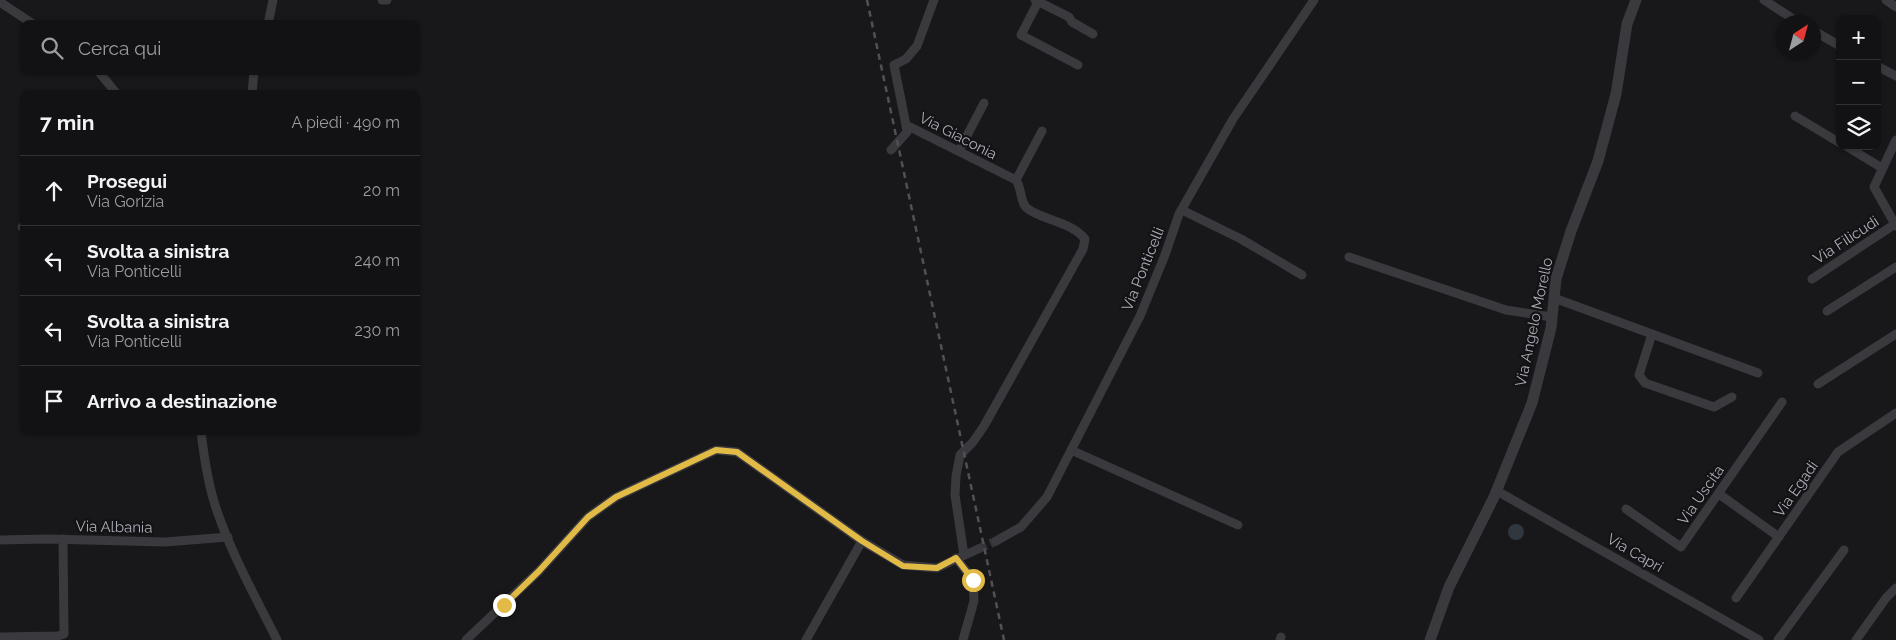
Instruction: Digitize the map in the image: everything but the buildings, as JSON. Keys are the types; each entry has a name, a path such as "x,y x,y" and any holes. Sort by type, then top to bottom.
{"street":[{"path":"269,20 273,0"},
{"path":"382,0 387,0"},
{"name":"Via Giaconia","path":"934,0 917,46 906,59 894,65 906,125 1016,180"},
{"name":"Via Ponticelli","path":"996,541 1021,527 1047,497 1140,316 1182,210 1233,119 1314,0"},
{"name":"Via Angelo Morello","path":"1430,640 1449,587 1497,491 1532,403 1547,347 1556,279 1571,231 1602,147 1616,94 1627,24 1636,0"},
{"path":"1764,0 1787,15"},
{"path":"1886,0 1896,7"},
{"path":"1078,64 1021,35 1037,1 1069,17 1072,22 1093,34"},
{"path":"1,4 27,20"},
{"path":"1821,35 1836,44"},
{"path":"1881,68 1896,76"},
{"path":"101,75 114,90"},
{"path":"252,90 254,75"},
{"path":"958,151 984,103"},
{"path":"1795,116 1836,141"},
{"path":"891,150 907,132 906,125"},
{"path":"963,640 974,602 973,580 960,556 955,495 960,456 984,426 1078,260 1085,242 1083,236 1079,233 1028,209 1023,201 1020,186 1016,180 1042,131"},
{"path":"1895,225 1874,190 1875,182 1896,140"},
{"path":"1853,150 1882,168"},
{"path":"1182,210 1241,239 1302,275"},
{"name":"Via Filicudi","path":"1812,278 1895,225"},
{"path":"1349,257 1506,310 1552,317"},
{"path":"1827,312 1896,267"},
{"path":"1554,298 1758,373"},
{"path":"1652,334 1639,375 1645,383 1714,407 1732,397"},
{"path":"1818,384 1896,334"},
{"name":"Via Uscita","path":"1626,509 1681,548 1782,402"},
{"name":"Via Egadi","path":"1736,598 1838,452 1896,413"},
{"path":"201,435 205,465 217,511 278,640"},
{"path":"466,640 539,571 588,517 616,497 716,450 737,452 862,541 903,566 937,568 978,549"},
{"path":"1071,450 1238,525"},
{"name":"Via Capri","path":"1497,491 1759,640"},
{"path":"1719,494 1779,537"},
{"name":"Via Albania","path":"0,540 63,539 165,542 228,537"},
{"path":"0,637 58,636 64,634 63,539"},
{"path":"806,640 862,541"},
{"path":"1778,640 1844,550"},
{"path":"1856,640 1886,598 1896,588"}],"shaded area":[{"path":"1516,524 1524,532 1516,540 1508,532"}],"tunnel":[{"path":"978,549 996,541"}],"railway":[{"path":"867,0 1004,640"}],"route":[{"path":"504,605 539,571 588,517 616,497 716,450 737,452 862,541 903,566 937,568 956,558 973,580"}]}
